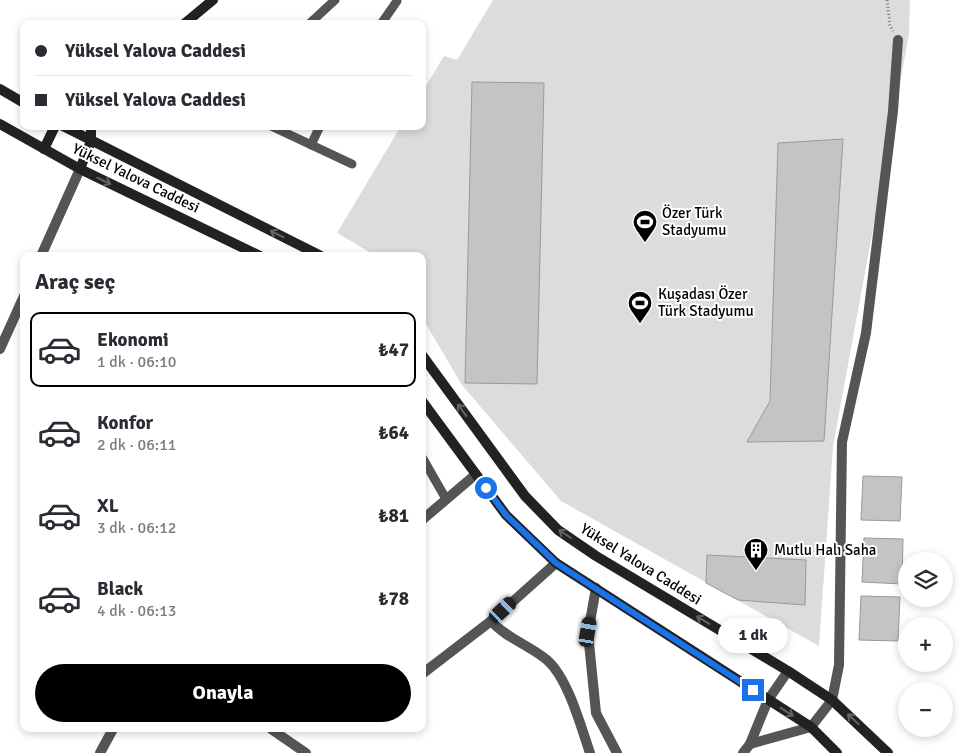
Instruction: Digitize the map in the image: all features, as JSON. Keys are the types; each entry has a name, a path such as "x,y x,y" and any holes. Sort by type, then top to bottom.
{"main road":[{"path":"189,20 213,0"},
{"path":"0,89 20,101"},
{"name":"Yüksel Yalova Caddesi","path":"0,124 80,169 252,252"},
{"path":"44,149 53,130"},
{"name":"Yüksel Yalova Caddesi","path":"71,130 313,252"},
{"path":"80,169 91,140 91,130"},
{"name":"Yüksel Yalova Caddesi","path":"426,361 524,496 558,530 596,556 788,671 832,700 888,753"},
{"path":"426,406 506,515 556,563 810,727 837,753"}],"street":[{"path":"746,749 810,727 832,700 839,665 842,442 866,333 893,111 898,40"},
{"path":"43,252 80,169"},
{"path":"0,349 20,305"},
{"path":"426,516 476,474"},
{"path":"426,671 491,620 556,563"},
{"path":"596,588 588,632 596,713 616,753"},
{"path":"491,620 499,630 540,655 554,668 566,689 590,753"},
{"path":"746,749 768,700 788,671"},
{"path":"100,753 111,732"},
{"path":"275,732 306,753"}],"lane":[{"path":"313,20 335,0"},
{"path":"384,20 397,1"},
{"path":"279,130 352,164"},
{"path":"311,145 318,130"},
{"path":"426,464 446,499"}],"path":[{"path":"887,0 890,25 898,40"}],"shaded area":[{"name":"Kuşadası Özer Türk Stadyumu","path":"493,0 910,0 909,34 833,446 819,646 561,501 462,385 426,324 426,252 369,252 337,233 399,130 426,130 426,86 444,56 457,60"}],"building":[{"path":"472,82 544,83 537,384 465,383"},
{"path":"843,139 824,441 747,442 770,401 778,143"},
{"path":"863,476 902,477 900,521 861,520"},
{"path":"864,538 903,539 903,552 898,552 898,584 862,582"},
{"name":"Mutlu Halı Saha","path":"707,555 806,560 805,605 738,600 706,583"},
{"path":"861,596 898,597 898,607 900,607 898,641 859,640"}],"place":[{"name":"Özer Türk Stadyumu","path":"645,243"},
{"name":"Kuşadası Özer Türk Stadyumu","path":"640,324"},
{"name":"Mutlu Halı Saha","path":"756,571"}],"route":[{"path":"486,488 506,515 556,563 753,690"}]}
